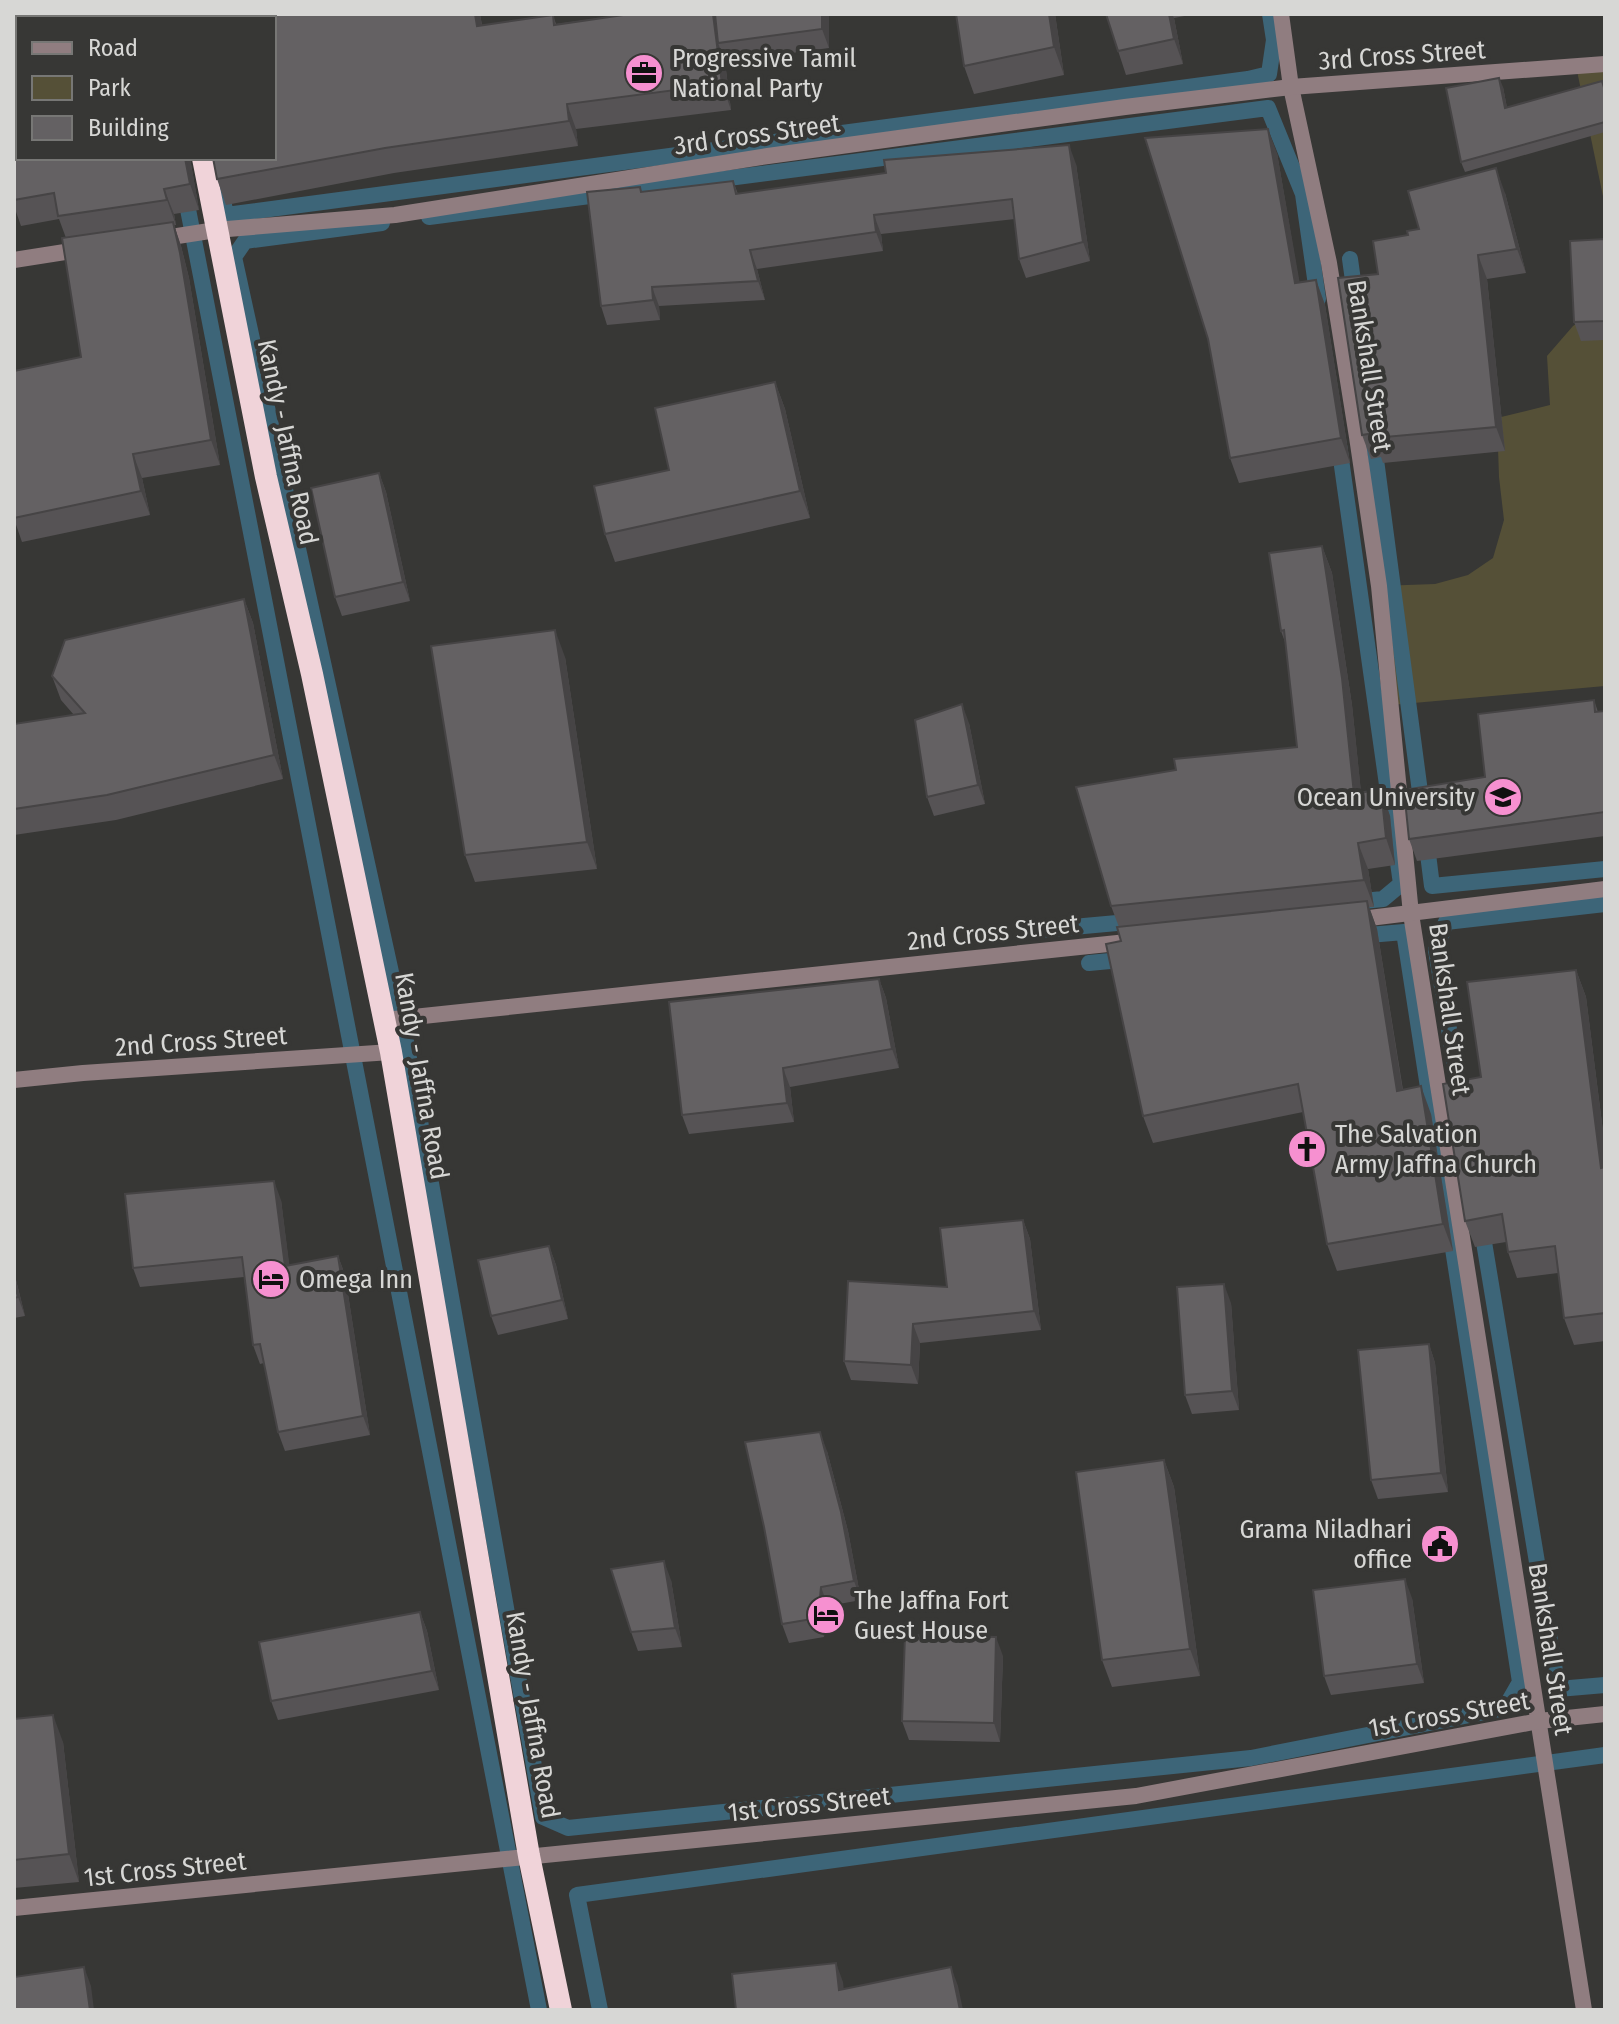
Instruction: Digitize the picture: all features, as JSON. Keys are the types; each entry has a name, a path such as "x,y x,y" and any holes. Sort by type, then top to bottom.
{"highway":[{"name":"Kandy - Jaffna Road","path":"203,160 278,534 312,674 336,801 385,1020 529,1856 561,2010"}],"street":[{"name":"Bankshall Street","path":"1281,14 1291,87 1329,263 1371,527 1411,914 1584,2010"},
{"name":"3rd Cross Street","path":"140,241 216,230 395,215 768,156 1125,107 1291,87 1605,64"},
{"path":"14,260 94,248"},
{"path":"1332,922 1605,889"},
{"name":"2nd Cross Street","path":"385,1020 1142,941"},
{"name":"2nd Cross Street","path":"14,1080 391,1052"},
{"name":"1st Cross Street","path":"14,1908 1136,1796 1539,1721 1605,1714"}],"green space":[{"path":"1605,64 1605,206 1576,66"},
{"path":"1605,301 1605,686 1391,705 1379,586 1435,584 1468,575 1493,558 1504,520 1497,418 1550,405 1547,356 1573,326 1604,305"}],"building":[{"path":"14,14 475,14 477,26 553,15 554,25 630,14 713,14 722,84 567,104 569,121 385,148 217,179 213,160 276,160 276,16 16,16 16,160 185,160 190,184 164,189 167,200 58,216 54,193 14,200"},
{"path":"715,14 822,14 822,29 718,43"},
{"path":"956,14 1049,14 1054,47 964,66"},
{"path":"1106,14 1169,14 1174,39 1118,51"},
{"path":"1499,78 1505,108 1602,81 1605,122 1461,162 1446,88"},
{"path":"1268,129 1295,283 1316,280 1341,438 1230,458 1208,339 1145,138"},
{"path":"1069,145 1083,242 1019,259 1012,199 874,215 876,232 750,250 758,281 652,287 653,300 601,306 587,192 640,187 641,192 733,181 736,194 886,173 884,160"},
{"path":"1496,168 1517,249 1478,255 1496,427 1374,438 1374,433 1362,435 1338,278 1378,274 1373,241 1408,235 1407,231 1419,229 1408,191"},
{"path":"173,222 211,440 133,454 141,491 14,518 14,371 81,357 62,238"},
{"path":"1605,239 1605,321 1574,322 1570,241"},
{"path":"775,382 800,491 605,534 594,486 669,470 655,408"},
{"path":"379,473 403,582 335,597 311,488"},
{"path":"1322,546 1342,678 1354,794 1381,789 1386,838 1358,843 1364,880 1111,906 1076,787 1176,770 1174,759 1297,747 1284,630 1281,631 1269,553"},
{"path":"244,599 274,755 107,795 14,809 14,724 85,713 52,676 65,640"},
{"path":"555,630 587,842 465,855 431,646"},
{"path":"1594,700 1595,712 1605,711 1605,812 1409,839 1404,790 1485,777 1478,714"},
{"path":"962,704 978,785 927,797 915,720"},
{"path":"1367,901 1397,1091 1421,1086 1443,1224 1327,1244 1298,1084 1143,1116 1106,944 1121,941 1117,927"},
{"path":"1576,970 1601,1168 1605,1167 1605,1313 1564,1318 1555,1246 1508,1252 1502,1214 1465,1221 1443,1084 1481,1077 1467,982"},
{"path":"879,979 892,1049 783,1068 787,1103 682,1115 669,1002"},
{"path":"274,1181 285,1266 338,1256 363,1416 278,1432 260,1344 253,1345 242,1257 133,1268 125,1194"},
{"path":"1023,1220 1034,1311 913,1324 911,1365 844,1361 848,1281 947,1287 940,1228"},
{"path":"549,1246 562,1300 491,1316 478,1260"},
{"path":"1224,1284 1232,1391 1185,1395 1177,1287"},
{"path":"1429,1344 1441,1473 1371,1480 1358,1350"},
{"path":"820,1432 841,1512 854,1581 821,1587 818,1618 782,1624 745,1442"},
{"path":"1164,1460 1190,1649 1102,1660 1076,1472"},
{"path":"664,1561 675,1628 631,1632 611,1569"},
{"path":"1405,1579 1417,1664 1324,1676 1313,1590"},
{"path":"420,1612 432,1671 271,1701 259,1642"},
{"path":"905,1635 996,1637 994,1723 902,1721"},
{"path":"53,1715 69,1854 14,1860 14,1719"},
{"path":"836,1963 839,1990 951,1967 960,2010 736,2010 732,1974"},
{"path":"84,1967 90,2010 14,2010 14,1977"}],"waterway":[{"path":"217,170 226,215 1248,79 1269,74 1274,40 1270,14"},
{"path":"429,217 1268,108 1303,194 1318,299"},
{"path":"178,160 539,2010"},
{"path":"382,223 245,241 234,257 405,1036 543,1817 568,1828 1251,1758 1505,1708 1520,1682 1404,932 1357,936"},
{"path":"1350,259 1355,295"},
{"path":"1373,437 1422,807"},
{"path":"1339,445 1401,884 1383,899 1353,902"},
{"path":"1426,838 1432,886 1605,869"},
{"path":"1461,1102 1436,950 1446,922 1605,904"},
{"path":"1029,931 1139,921"},
{"path":"1089,963 1131,959"},
{"path":"1481,1224 1558,1689 1605,1685"},
{"path":"600,2010 577,1895 1605,1755"}],"place":[{"name":"Progressive Tamil National Party","path":"644,73"},
{"name":"Ocean University","path":"1503,797"},
{"name":"The Salvation Army Jaffna Church","path":"1307,1149"},
{"name":"Omega Inn","path":"271,1279"},
{"name":"Grama Niladhari office","path":"1440,1544"},
{"name":"The Jaffna Fort Guest House","path":"826,1615"}]}
